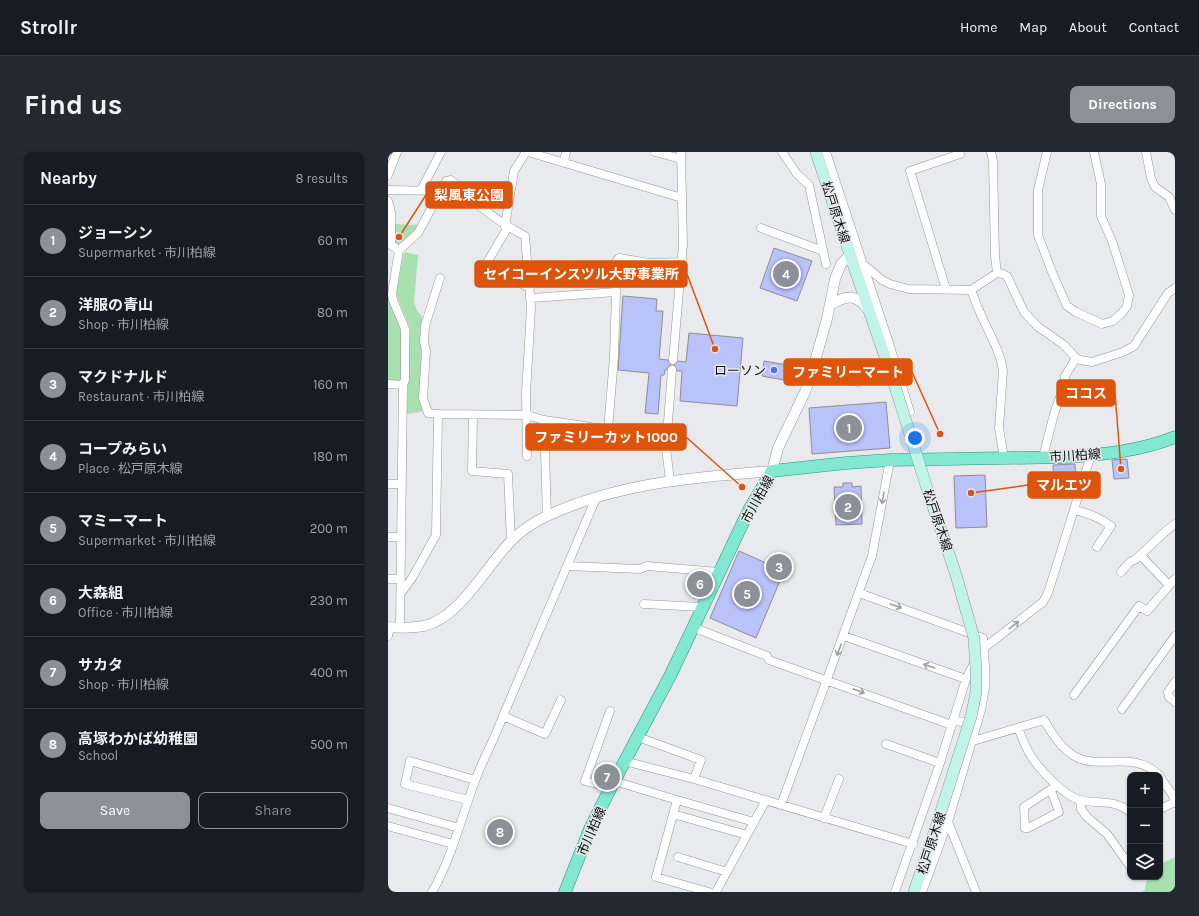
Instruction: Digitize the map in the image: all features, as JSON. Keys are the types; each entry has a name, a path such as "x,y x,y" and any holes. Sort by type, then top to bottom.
{"main road":[{"name":"松戸原木線","path":"816,152 850,255 873,318 956,575 974,638 976,693 971,717 914,892"},
{"name":"市川柏線","path":"566,892 590,829 612,784 667,682 749,510 772,471 846,462 1091,455 1148,446 1175,437"}],"street":[{"path":"388,175 396,152"},
{"path":"421,190 441,152"},
{"path":"564,162 566,152"},
{"path":"655,152 681,156 683,245 673,360"},
{"path":"782,152 797,174 809,185 826,264"},
{"path":"826,152 910,412"},
{"path":"991,152 995,256 998,273"},
{"path":"1047,152 1038,190 1038,235 1067,306 1076,312 1102,324 1113,321 1122,313 1127,306 1129,295 1112,241 1101,216 1101,184 1094,152"},
{"path":"1146,152 1151,178 1155,187 1172,196 1175,210"},
{"path":"530,288 485,266 506,226 514,171 524,153 564,162 682,198"},
{"path":"946,289 910,171 960,154"},
{"path":"526,456 526,381 531,322 531,298 525,236 506,226 482,209 451,180 446,181 418,233 399,250 390,288 392,300 405,328 401,593 392,629 425,626 453,610 511,541 523,531 547,516 596,498 670,481 772,471 778,448 802,398 811,375 824,333 835,280 842,264 850,255"},
{"path":"388,190 441,191"},
{"path":"388,201 391,212 391,245 399,250"},
{"path":"761,228 823,250"},
{"path":"608,430 614,357 616,292 614,264 619,258 649,263 682,262"},
{"path":"863,264 882,280 890,284 910,289 971,290 998,273 1003,274 1007,276 1024,312 1037,326 1064,345 1076,358 1092,362 1130,349 1134,346 1168,293 1175,288"},
{"path":"440,278 425,326 424,342 426,351 422,398 428,413 527,415 544,420 624,432 664,431"},
{"path":"971,290 978,309 997,348 1003,367 1000,428 1004,458"},
{"path":"531,298 616,292"},
{"path":"830,305 846,297 854,298 866,306 873,318"},
{"path":"1043,457 1054,414 1065,383 1065,376 1076,358"},
{"path":"670,481 664,431 668,422 672,370"},
{"path":"811,375 860,382"},
{"path":"388,384 403,385"},
{"path":"401,593 412,578 436,535 438,414"},
{"path":"473,415 472,471 508,474 511,541"},
{"path":"544,420 547,516"},
{"path":"895,892 940,763 966,679 976,659 984,648 1043,602 1048,593 1091,455"},
{"path":"781,805 828,680 872,556 890,460"},
{"path":"388,484 402,484"},
{"path":"432,892 441,875 453,844 485,755 496,736 503,716 596,498"},
{"path":"1074,510 1092,514 1111,526 1097,547"},
{"path":"1122,572 1130,562 1175,524"},
{"path":"388,537 401,537"},
{"path":"1074,695 1139,606 1147,611 1172,582 1140,555"},
{"path":"567,566 640,569 647,566 719,572"},
{"path":"388,579 401,579"},
{"path":"859,593 983,638 985,657 985,688 978,724 948,822 922,892"},
{"path":"644,604 702,607"},
{"path":"692,627 767,656 769,660 953,723 978,724"},
{"path":"844,636 966,679"},
{"path":"1122,709 1174,638"},
{"path":"1175,682 1168,692 1169,697 1175,702"},
{"path":"503,716 545,734 561,700"},
{"path":"610,711 585,781 612,784 677,800 754,822"},
{"path":"973,741 1044,720 1066,750 1077,757 1095,761 1120,760 1143,764 1154,772"},
{"path":"1018,728 1031,755 1053,788 1058,812 1028,828 1025,828 1024,807 1053,788"},
{"path":"638,737 701,760 694,779"},
{"path":"886,744 940,763"},
{"path":"468,800 406,784 410,761 475,780"},
{"path":"624,761 694,779 913,844"},
{"path":"824,818 839,779"},
{"path":"1162,808 1175,802 1172,794 1163,782"},
{"path":"1053,788 1080,800 1111,802 1127,810"},
{"path":"677,800 656,878 709,892"},
{"path":"716,892 766,800"},
{"path":"1080,800 1081,809 1087,817 1107,834 1127,862"},
{"path":"388,808 459,828"},
{"path":"673,814 747,835"},
{"path":"948,822 976,892"},
{"path":"388,826 453,844"},
{"path":"940,842 946,839 957,843"},
{"path":"678,857 727,872"}],"green space":[{"path":"392,224 420,225 399,248 393,244"},
{"path":"404,252 418,255 414,303 417,311 422,316 421,349 423,409 421,412 407,414 410,328 396,294"},
{"path":"388,292 401,333 401,378 399,381 388,381"},
{"path":"1175,857 1175,892 1141,892 1145,890 1146,882 1148,880 1163,880 1163,863"}],"building":[{"path":"774,248 812,261 797,301 760,288"},
{"path":"623,296 657,299 656,311 663,311 659,359 668,360 671,365 665,370 664,375 661,375 658,414 645,413 649,373 618,370"},
{"path":"689,333 743,338 737,406 680,401 682,371 677,371 674,365 678,361 686,362"},
{"name":"ローソン","path":"764,361 787,365 784,380 762,376"},
{"path":"886,402 890,448 812,454 809,408"},
{"path":"1127,459 1129,478 1114,479 1112,460"},
{"path":"1075,464 1076,484 1054,486 1053,465"},
{"path":"985,475 987,527 956,528 954,476"},
{"path":"843,483 852,483 852,487 861,486 862,524 836,525 834,487 843,487"},
{"path":"739,551 784,571 756,638 710,618"},
{"path":"693,578 708,579 703,590 691,588"}],"place":[{"name":"梨風東公園","path":"399,237"},
{"name":"コープみらい","path":"786,274"},
{"name":"セイコーインスツル大野事業所","path":"715,349"},
{"name":"ローソン","path":"774,370"},
{"name":"ジョーシン","path":"849,428"},
{"name":"ファミリーマート","path":"940,434"},
{"name":"ココス","path":"1121,469"},
{"name":"ファミリーカット1000","path":"742,487"},
{"name":"マルエツ","path":"971,493"},
{"name":"洋服の青山","path":"848,507"},
{"name":"マクドナルド","path":"779,567"},
{"name":"大森組","path":"700,584"},
{"name":"マミーマート","path":"747,594"},
{"name":"サカタ","path":"607,777"},
{"name":"高塚わかば幼稚園","path":"500,832"}]}
